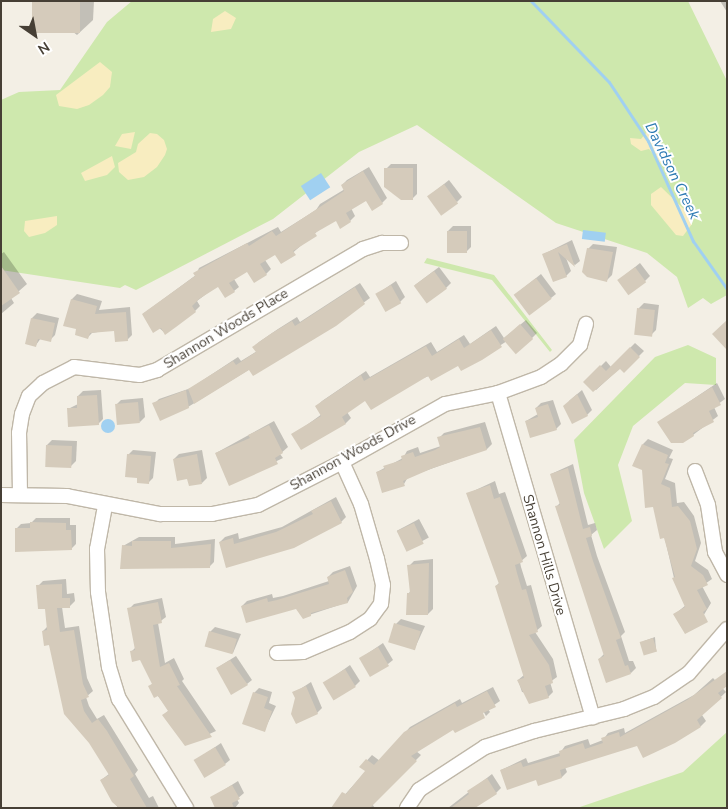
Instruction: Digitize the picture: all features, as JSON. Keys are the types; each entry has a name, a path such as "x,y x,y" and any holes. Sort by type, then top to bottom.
{"street":[{"name":"Shannon Woods Place","path":"20,494 19,433 22,414 29,396 43,383 74,367 132,374 158,370 363,249 382,243 401,243"},
{"name":"Shannon Woods Drive","path":"1,495 67,496 105,506 160,514 212,514 258,504 342,462 445,404 498,393 541,377 561,364 580,345 586,324"},
{"name":"Shannon Hills Drive","path":"498,393 593,717"},
{"path":"277,653 303,652 350,632 370,619 381,604 383,585 377,559 361,504 342,462"},
{"path":"695,471 708,505 715,552 727,575"},
{"path":"105,506 97,549 98,592 109,667 119,699 186,808"},
{"path":"407,808 419,790 485,747 624,709 660,693 689,673 727,629"}],"green space":[{"path":"132,1 688,1 727,81 727,295 711,304 703,298 688,308 677,277 647,253 556,223 417,125 359,152 273,219 136,290 125,285 120,288 1,270 1,100 19,92 60,90 107,22"},
{"path":"427,258 494,275 552,350 550,352 492,280 424,263"},
{"path":"688,345 716,358 716,385 685,383 633,426 618,465 632,521 604,549 584,493 574,440 655,357"},
{"path":"727,732 727,808 577,808 683,772"}],"sand":[{"path":"225,11 236,18 231,29 211,32 213,19"},
{"path":"100,62 112,72 110,87 103,95 89,105 77,109 59,106 56,95"},
{"path":"135,132 131,149 115,146 122,134"},
{"path":"647,132 651,132 667,161 661,164 649,149 641,151 631,144 630,138 641,139"},
{"path":"150,133 157,134 164,140 167,149 165,155 157,167 144,177 128,180 119,172 118,163 136,152 138,144"},
{"path":"112,156 115,167 107,175 85,181 81,173"},
{"path":"661,187 691,216 692,224 683,236 676,235 651,205 651,194"},
{"path":"57,216 57,225 45,233 29,237 24,231 25,221"}],"water":[{"path":"321,173 330,187 310,200 301,186"},
{"path":"583,230 606,233 605,242 582,239"},
{"path":"105,419 111,419 115,426 111,433 105,433 101,429 101,423"}],"building":[{"path":"32,1 80,1 80,33 32,33"},
{"path":"384,168 413,168 413,200 401,200 384,187"},
{"path":"363,171 383,204 372,211 366,201 346,213 351,222 340,229 336,221 315,233 317,236 293,251 296,255 281,264 275,255 260,264 267,275 254,283 247,272 229,283 235,292 225,298 218,287 199,299 192,306 196,312 165,335 161,328 153,333 142,314 195,276 193,273 247,243 249,246 272,231 276,236 344,191 341,185"},
{"path":"444,184 458,203 441,216 427,196"},
{"path":"447,231 467,231 467,253 447,253"},
{"path":"567,244 575,267 558,252 567,277 553,282 542,254"},
{"path":"587,248 613,252 607,282 587,277 582,272"},
{"path":"1,266 20,293 1,306"},
{"path":"635,267 646,282 628,295 617,280"},
{"path":"434,271 447,289 427,303 414,286"},
{"path":"536,278 552,299 529,316 514,295"},
{"path":"391,285 401,303 385,312 375,294"},
{"path":"355,287 365,304 336,326 253,376 249,370 194,404 188,389 233,361 236,365 256,352 252,347 272,333 292,321 295,326"},
{"path":"71,299 97,306 95,314 126,312 128,341 115,342 114,331 90,333 88,339 75,335 76,329 63,326"},
{"path":"637,308 655,310 652,337 634,335"},
{"path":"31,318 55,323 51,342 38,339 36,347 25,344"},
{"path":"727,320 727,350 712,334"},
{"path":"520,324 533,339 516,354 503,339"},
{"path":"491,330 502,347 461,371 458,366 431,381 428,376 371,410 365,401 342,417 346,424 301,450 291,434 321,416 315,406 361,375 364,381 426,346 432,356 459,339 464,348"},
{"path":"630,347 640,357 624,373 620,369 593,392 583,382 600,365 606,371"},
{"path":"712,387 721,405 709,411 714,422 693,433 694,436 683,443 671,443 657,422"},
{"path":"186,390 189,408 160,421 152,403"},
{"path":"577,394 588,416 572,424 563,406"},
{"path":"97,395 99,425 68,427 67,408 77,408 77,396"},
{"path":"138,402 140,423 117,425 115,404"},
{"path":"548,404 557,430 530,438 525,421 538,417 535,408"},
{"path":"269,425 283,453 275,458 278,464 229,486 215,453 250,438 248,435"},
{"path":"480,427 487,450 433,468 403,481 405,486 382,493 376,472 385,469 383,466 402,460 401,456 413,452 415,457 435,450 440,447 437,437"},
{"path":"642,444 668,455 665,463 669,464 661,484 670,488 672,507 678,506 690,521 697,549 691,566 703,575 708,585 697,590 707,609 703,612 708,622 685,634 673,614 685,607 672,578 675,577 664,538 660,539 653,507 645,508 642,470 632,466"},
{"path":"46,445 72,446 71,468 45,467"},
{"path":"127,454 151,456 149,484 137,483 137,478 125,477"},
{"path":"197,454 202,484 189,486 187,479 177,481 173,459"},
{"path":"568,468 583,529 590,527 592,536 586,538 621,638 616,640 625,666 628,665 631,674 606,683 598,659 604,656 555,506 560,505 550,474"},
{"path":"490,485 494,499 500,497 523,562 515,565 522,590 526,589 538,632 529,635 549,665 553,683 545,686 549,698 529,704 517,680 524,678 495,586 499,584 466,493"},
{"path":"331,501 342,523 294,548 226,568 219,542 233,538 234,544 276,532 313,514 311,511"},
{"path":"30,522 66,523 66,530 71,530 72,550 15,552 15,528 30,528"},
{"path":"414,523 424,544 407,552 397,531"},
{"path":"132,541 171,541 171,548 211,544 210,568 120,569 122,545 132,546"},
{"path":"429,563 428,615 406,615 407,593 410,593 407,565"},
{"path":"345,570 353,592 347,598 348,603 311,613 311,616 303,619 296,609 246,623 241,606 267,598 268,602 277,600 329,584 327,577"},
{"path":"62,584 62,598 70,598 70,608 57,608 60,632 74,630 83,684 89,697 81,700 84,711 92,723 98,719 107,731 134,776 130,779 147,808 119,808 112,802 100,780 109,775 89,743 64,714 49,645 44,646 42,631 47,630 45,609 38,609 36,585"},
{"path":"158,602 162,623 153,625 160,667 169,663 180,685 177,686 212,737 185,746 162,715 168,711 158,696 154,698 148,686 152,684 140,660 132,662 130,651 135,650 127,608"},
{"path":"394,623 421,631 415,650 388,642"},
{"path":"209,631 237,639 232,654 205,646"},
{"path":"653,638 657,651 644,655 640,642"},
{"path":"378,647 389,666 370,677 359,658"},
{"path":"230,660 248,685 231,695 216,668"},
{"path":"345,669 356,687 334,700 323,682"},
{"path":"727,671 727,686 718,693 722,698 697,720 701,727 675,743 643,758 637,746 560,770 562,778 538,786 536,780 507,790 500,770 521,762 523,767 560,756 559,751 583,743 585,749 603,743 601,738 619,732 620,737 687,700"},
{"path":"306,686 318,714 296,724 291,714 295,698 292,692"},
{"path":"487,691 496,707 483,713 485,718 455,733 453,730 411,756 417,761 370,808 331,808 342,792 346,794 365,771 359,767 366,759 374,765 404,732 455,703 457,707"},
{"path":"253,692 268,697 264,708 272,711 265,732 242,724"},
{"path":"215,747 226,765 204,778 194,760"},
{"path":"487,778 497,794 475,808 451,808 469,794 467,791"},
{"path":"232,785 240,799 232,803 234,808 215,808 210,797"}],"waterway":[{"name":"Davidson Creek","path":"531,1 609,82 648,141 693,241 727,289"}]}
